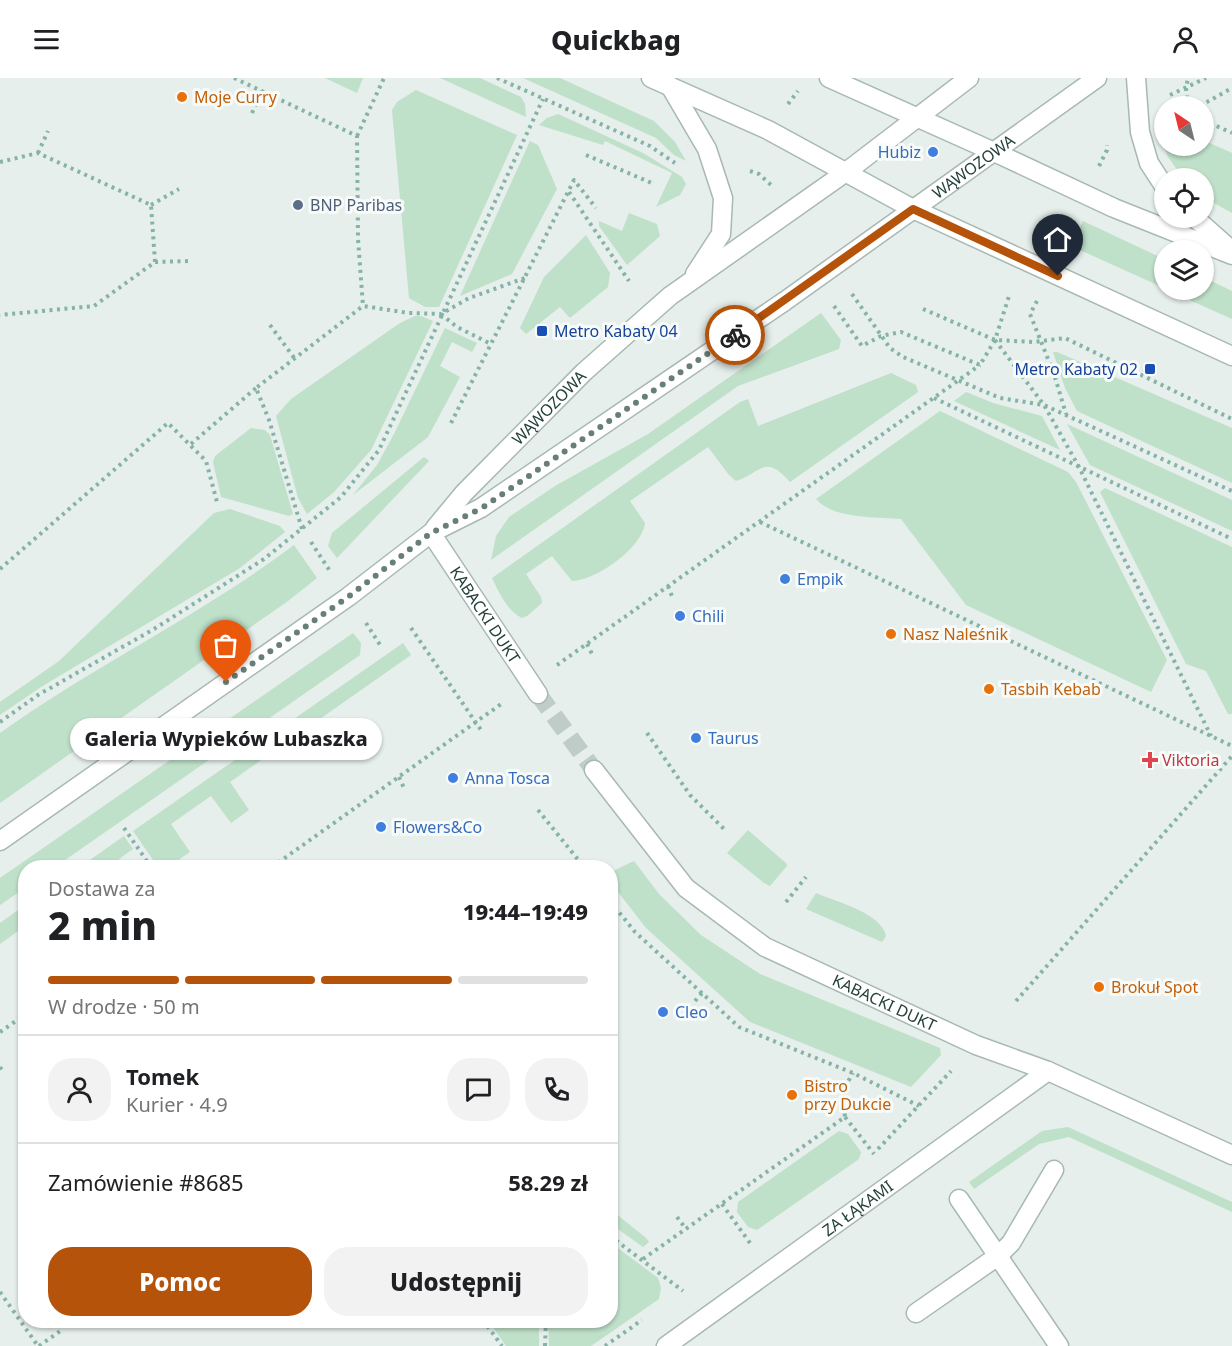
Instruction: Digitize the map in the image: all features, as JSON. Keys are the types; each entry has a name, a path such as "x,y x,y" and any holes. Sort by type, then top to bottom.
{"street":[{"path":"651,78 768,130 913,209 1232,356"},
{"path":"829,78 1114,208 1232,253"},
{"name":"WĄWOZOWA","path":"431,533 464,493 584,372 670,296 846,172 969,78"},
{"name":"WĄWOZOWA","path":"0,841 348,597 431,533 482,508 785,301 1097,78"},
{"path":"1136,78 1140,132 1149,163 1154,171"},
{"path":"669,86 707,149 723,198 721,234 689,282"},
{"path":"1206,228 1232,253"},
{"name":"KABACKI DUKT","path":"431,533 534,689"},
{"name":"KABACKI DUKT","path":"594,770 686,888 765,947 976,1045 1048,1071 1232,1155"},
{"name":"ZA ŁĄKAMI","path":"666,1346 1048,1071"},
{"path":"916,1313 998,1256 1011,1243 1054,1170"},
{"path":"959,1199 1059,1346"}],"path":[{"path":"234,78 357,136"},
{"path":"363,306 358,239 357,136 384,78"},
{"path":"497,78 650,146 681,168"},
{"path":"1187,96 1188,78"},
{"path":"1168,96 1206,78"},
{"path":"1214,98 1232,88"},
{"path":"252,113 262,92"},
{"path":"788,105 796,94"},
{"path":"0,722 38,695 154,629 264,559 341,497 379,450 543,99"},
{"path":"1214,125 1232,133"},
{"path":"38,153 48,131"},
{"path":"0,162 38,153 151,205"},
{"path":"586,155 654,184"},
{"path":"744,168 759,174 777,190"},
{"path":"451,423 574,180 596,208"},
{"path":"151,205 179,189"},
{"path":"568,192 629,282"},
{"path":"151,205 155,262"},
{"path":"1063,242 1074,218"},
{"path":"0,315 94,306 155,262 190,261"},
{"path":"190,444 256,388 363,306 409,313 441,314 470,298 525,278"},
{"path":"850,291 890,348 903,357 1000,398 1044,405 1232,491"},
{"path":"282,860 476,723 534,689 587,644 980,365 995,340 1010,293"},
{"path":"832,304 862,346 881,336 901,332 980,365"},
{"path":"1035,305 1030,314 1042,341 1067,415"},
{"path":"923,309 995,340 1042,341 1065,338 1232,419"},
{"path":"441,314 457,327 491,344"},
{"path":"270,325 295,359"},
{"path":"995,340 1044,405 1079,467 1211,737"},
{"path":"256,388 269,420 302,529"},
{"path":"934,398 1232,539"},
{"path":"0,569 168,423 206,461 217,502"},
{"path":"759,522 1232,746"},
{"path":"311,542 331,572"},
{"path":"668,586 673,600"},
{"path":"362,618 382,648"},
{"path":"411,628 483,733"},
{"path":"587,644 593,656"},
{"path":"647,733 690,795 726,831"},
{"path":"1016,1001 1232,756"},
{"path":"399,777 404,788"},
{"path":"538,810 578,860"},
{"path":"124,828 146,860"},
{"path":"786,902 806,877"},
{"path":"618,911 635,932 739,1027 853,1073 919,1106"},
{"path":"696,1001 702,993"},
{"path":"0,1032 18,1020"},
{"path":"868,1160 956,1066"},
{"path":"853,1073 842,1092 845,1117 874,1154"},
{"path":"643,1259 845,1117"},
{"path":"722,1204 751,1244"},
{"path":"677,1217 686,1229"},
{"path":"741,1251 760,1237"},
{"path":"618,1242 683,1291 674,1298"},
{"path":"0,1292 18,1317"},
{"path":"605,1346 644,1318"},
{"path":"26,1328 39,1346 63,1329"},
{"path":"489,1328 502,1346"},
{"path":"545,1346 546,1328"}],"green space":[{"path":"325,78 363,78 357,93"},
{"path":"440,78 480,78 521,97 525,104 526,117"},
{"path":"523,78 560,78 654,121 675,142 686,161 674,155 656,138"},
{"path":"416,90 517,135 439,307 425,307 409,298 392,110 397,102"},
{"path":"558,114 643,153 682,177 686,184 680,195 656,207 672,173 605,141 603,145 539,125 547,118"},
{"path":"530,141 538,145 557,189 512,274 460,296"},
{"path":"1214,145 1232,153 1232,213 1214,203 1214,168 1176,168 1168,157 1214,156"},
{"path":"629,213 657,224 660,236 627,265 599,226 599,221 622,231"},
{"path":"1083,221 1154,254 1154,283 1071,246"},
{"path":"586,235 610,273 608,287 570,318 560,307 526,334 520,328 544,277"},
{"path":"1214,282 1232,291 1232,319 1189,300 1214,300"},
{"path":"821,313 841,340 839,349 738,386 491,560 496,536 509,517 555,486 648,434"},
{"path":"415,316 433,321 371,450 334,492 307,514 298,498 276,416 291,399 400,323"},
{"path":"445,328 477,343 472,352 452,342 440,366 460,377 428,437 353,495 377,465"},
{"path":"1053,352 1232,428 1232,483 1077,411 1065,388"},
{"path":"891,373 916,385 918,392 790,482 774,468 768,467 736,481 708,447 630,501 645,523 636,542 617,561 594,575 572,581 552,556 526,574 541,597 542,603 522,618 512,611 501,595 492,578 740,402 748,399 758,426"},
{"path":"966,392 993,403 1042,416 1060,450 954,401"},
{"path":"940,411 1068,472 1076,482 1167,660 1151,692 966,605 901,519 844,514 824,506 816,499"},
{"path":"1067,424 1232,500 1232,531 1090,465"},
{"path":"251,428 265,430 270,435 293,514 289,516 221,497 213,462 215,456"},
{"path":"424,457 429,461 337,558 328,546 332,533"},
{"path":"1105,488 1232,547 1232,714 1228,714 1206,671 1186,664 1100,492"},
{"path":"230,509 280,526 285,532 240,568 41,687 0,715 0,702 59,661 214,513"},
{"path":"294,545 317,578 288,601 0,803 0,733 36,708 222,594"},
{"path":"353,633 361,643 360,655 65,860 26,860"},
{"path":"403,643 411,655 230,782 249,810 231,823 211,796 171,824 190,852 178,860 153,860 133,831"},
{"path":"748,830 787,864 770,886 727,853"},
{"path":"124,836 133,849 118,860 90,860"},
{"path":"634,861 659,894 701,935 760,974 940,1048 941,1055 911,1087 750,1022 646,928 618,892 618,869"},
{"path":"18,866 18,893 0,905 0,878"},
{"path":"816,893 857,909 876,921 883,928 886,936 882,942 806,909"},
{"path":"18,910 18,931 0,944 0,923"},
{"path":"1068,1127 1232,1202 1232,1212 1069,1137 1039,1144 974,1189 969,1182 1042,1131"},
{"path":"839,1131 848,1134 861,1152 859,1159 757,1230 748,1227 737,1212 738,1202"},
{"path":"618,1215 646,1238 649,1242 643,1247 618,1229"},
{"path":"618,1248 658,1278 661,1288 659,1299 618,1327"},
{"path":"494,1328 539,1328 539,1346 506,1346"},
{"path":"548,1328 617,1328 591,1346 549,1346"}],"tunnel":[{"path":"538,694 594,770"}],"way so far":[{"path":"226,682 348,597 431,533 482,508 735,335"}],"place":[{"name":"Moje Curry","path":"182,97"},
{"name":"Hubiz","path":"933,152"},
{"name":"BNP Paribas","path":"298,205"},
{"name":"Metro Kabaty 04","path":"542,331"},
{"name":"Metro Kabaty 02","path":"1150,369"},
{"name":"Empik","path":"785,579"},
{"name":"Chili","path":"680,616"},
{"name":"Nasz Naleśnik","path":"891,634"},
{"name":"Galeria Wypieków Lubaszka","path":"226,682"},
{"name":"Tasbih Kebab","path":"989,689"},
{"name":"Taurus","path":"696,738"},
{"name":"Viktoria","path":"1150,760"},
{"name":"Anna Tosca","path":"453,778"},
{"name":"Flowers&Co","path":"381,827"},
{"name":"Brokuł Spot","path":"1099,987"},
{"name":"Cleo","path":"663,1012"},
{"name":"Bistro przy Dukcie","path":"792,1095"}],"route":[{"path":"735,335 913,209 1058,276"}]}
